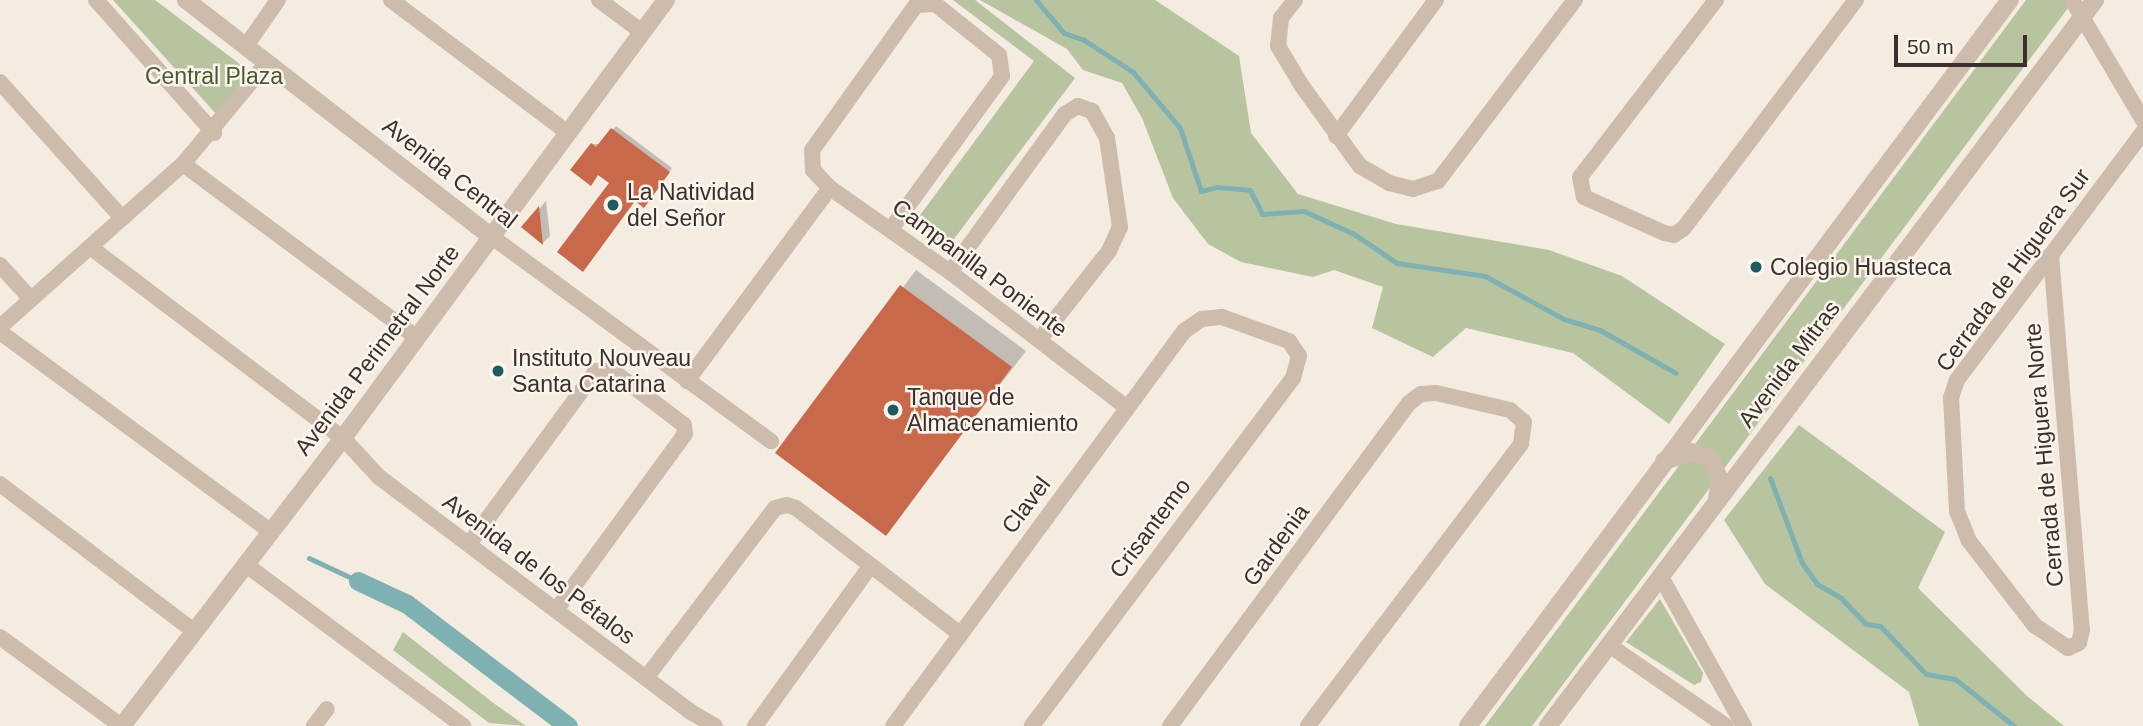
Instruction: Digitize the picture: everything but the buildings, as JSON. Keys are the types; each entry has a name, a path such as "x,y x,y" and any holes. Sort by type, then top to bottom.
{"street":[{"path":"96,0 214,133"},
{"name":"Avenida Central","path":"186,0 492,237 771,440"},
{"path":"246,46 278,0"},
{"path":"391,0 567,132"},
{"path":"599,0 642,32"},
{"name":"Avenida Perimetral Norte","path":"122,726 343,438 415,336 492,237 666,0"},
{"path":"1295,0 1277,31 1278,46 1336,136 1373,176 1424,189 1438,181 1575,0"},
{"path":"1336,136 1436,0"},
{"path":"1716,0 1580,177 1579,188 1584,197 1674,235 1684,228 1856,0"},
{"name":"Avenida Mitras","path":"1468,726 2010,0"},
{"path":"2072,0 2143,120"},
{"name":"Avenida Mitras","path":"1548,726 2095,0"},
{"name":"Campanilla Poniente","path":"891,229 997,88 1003,64 992,47 935,4 916,5 812,150 810,162 830,188 950,272 1127,408"},
{"path":"267,63 214,133 183,164 30,298 0,329 270,531"},
{"path":"0,82 122,218"},
{"path":"950,272 1065,114 1078,106 1092,111 1104,128 1118,193 1120,227 1109,251 1039,340"},
{"name":"Cerrada de Higuera Sur","path":"2074,647 2060,646 2035,626 1969,541 1957,511 1950,419 1957,380 2143,132"},
{"path":"183,164 415,336"},
{"path":"687,381 830,188"},
{"name":"Avenida de los Pétalos","path":"90,247 343,438 379,477 646,678 715,726"},
{"name":"Cerrada de Higuera Norte","path":"2051,255 2082,630 2074,647"},
{"path":"0,265 30,298"},
{"name":"Crisantemo","path":"1032,726 1293,377 1299,356 1289,341 1235,318 1202,319"},
{"name":"Clavel","path":"893,726 1184,331 1202,319"},
{"path":"469,544 596,371 606,369 684,425 685,434 556,610"},
{"name":"Gardenia","path":"1170,726 1400,415 1422,394 1449,394 1510,410 1524,422 1521,444 1308,726"},
{"path":"1664,461 1690,452 1711,459 1720,480 1717,499"},
{"path":"0,484 194,631"},
{"path":"646,678 775,508 787,505 796,508 959,633"},
{"path":"245,564 463,726"},
{"path":"755,726 871,565"},
{"path":"1661,577 1744,726"},
{"path":"0,637 122,726"},
{"path":"1609,645 1726,726"},
{"path":"314,726 327,709"}],"green space":[{"name":"Central Plaza","path":"113,0 155,0 249,71 217,115"},
{"path":"953,0 975,0 1075,78 948,247 912,226 1034,61"},
{"path":"980,0 1155,0 1239,56 1251,133 1298,194 1396,224 1549,250 1622,276 1725,344 1669,424 1573,353 1466,328 1433,357 1372,328 1383,287 1334,270 1313,277 1241,262 1208,244 1173,198 1142,118 1122,83 1083,70 1067,49"},
{"path":"2026,0 2074,0 1532,726 1485,726"},
{"path":"1799,425 1945,532 1918,588 2027,696 2064,726 1919,726 1909,692 1765,584 1724,520"},
{"path":"1660,599 1703,673 1701,682 1694,685 1626,642"},
{"path":"403,632 526,726 489,723 393,650"}],"waterway":[{"path":"1036,0 1064,33 1084,40 1133,72 1180,128 1201,191 1217,187 1250,190 1262,214 1304,211 1354,234 1397,263 1485,276 1564,319 1600,330 1676,373"},
{"path":"1770,478 1802,563 1817,584 1841,598 1866,624 1880,626 1926,674 1955,679 2014,726"},
{"path":"309,558 358,581"},
{"path":"358,581 407,604 568,726"}],"place":[{"name":"La Natividad del Señor","path":"613,205"},
{"name":"Colegio Huasteca","path":"1756,267"},
{"name":"Instituto Nouveau Santa Catarina","path":"498,371"},
{"name":"Tanque de Almacenamiento","path":"893,410"}]}
